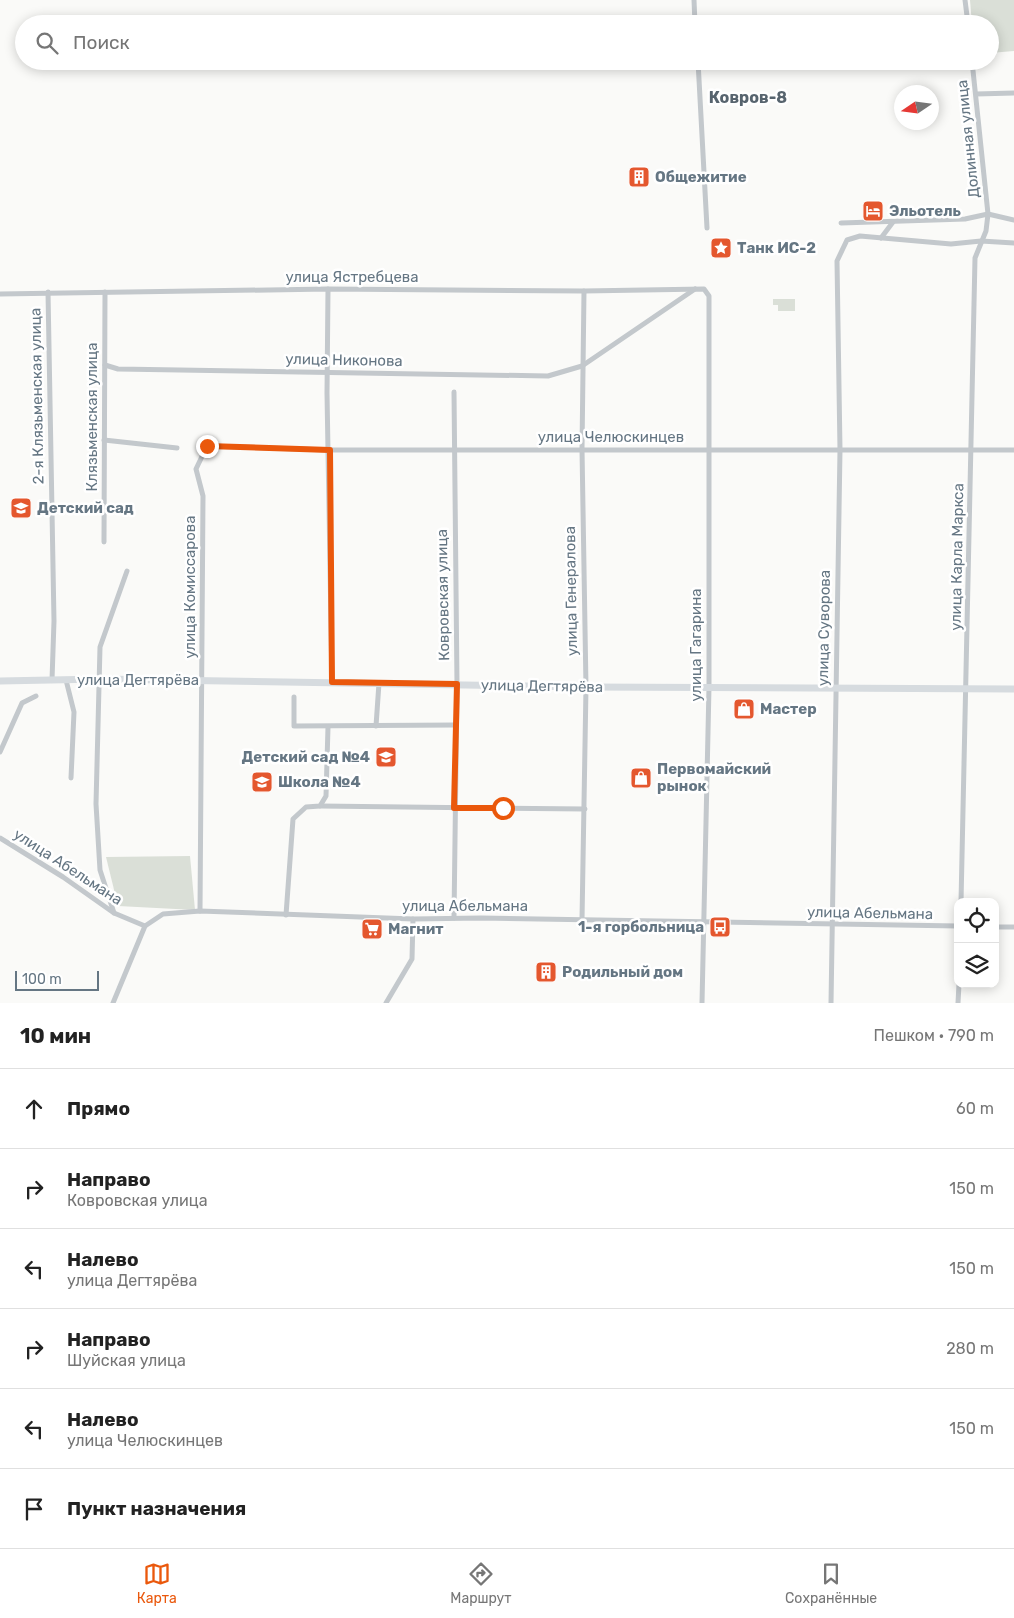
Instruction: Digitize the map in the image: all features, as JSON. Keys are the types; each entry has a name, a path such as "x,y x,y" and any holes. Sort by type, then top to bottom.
{"main road":[{"path":"0,676 41,680"},
{"name":"улица Дегтярёва","path":"41,680 1014,690"},
{"path":"0,681 41,680"}],"street":[{"path":"694,0 695,15"},
{"path":"965,0 967,15"},
{"path":"698,70 707,228"},
{"name":"Долинная улица","path":"973,70 988,214"},
{"path":"976,94 1014,93"},
{"path":"840,223 964,219 988,214 1014,220"},
{"name":"улица Карла Маркса","path":"961,898 975,258 986,231 988,214"},
{"path":"881,238 893,222"},
{"name":"улица Суворова","path":"831,1003 840,450 836,298 840,254 847,240 860,236 881,238"},
{"path":"881,238 951,244 981,241 1014,242"},
{"path":"328,289 332,682"},
{"name":"улица Ястребцева","path":"0,294 328,289 584,291 704,289"},
{"name":"улица Никонова","path":"105,365 118,368 548,376 582,366 695,289"},
{"name":"улица Гагарина","path":"702,1003 709,687 708,296 704,289"},
{"name":"улица Генералова","path":"582,920 586,687 582,450 584,291"},
{"name":"2-я Клязьменская улица","path":"48,292 54,621 52,680"},
{"name":"Клязьменская улица","path":"104,542 105,292"},
{"name":"Ковровская улица","path":"454,392 457,684 454,918"},
{"path":"104,440 178,448"},
{"name":"улица Челюскинцев","path":"207,446 330,450 1014,450"},
{"name":"улица Комиссарова","path":"200,911 203,496 196,469 207,446"},
{"path":"114,913 100,870 96,804 101,680 100,647 127,571"},
{"path":"66,680 74,712 72,778"},
{"path":"376,726 378,683"},
{"path":"0,752 22,703 36,696"},
{"path":"294,698 294,726 456,725"},
{"path":"320,806 326,796 328,727"},
{"path":"286,915 293,819 306,807 585,809"},
{"name":"улица Абельмана","path":"0,838 63,876 114,913 145,926 163,914 200,911 414,919 454,918 954,926"},
{"path":"386,1003 412,959 414,919"},
{"path":"113,1003 145,926"},
{"path":"999,927 1014,927"},
{"path":"958,1003 959,988"}],"shaded area":[{"path":"970,0 1014,0 1014,51 999,52 999,15 971,15"},
{"path":"773,299 795,299 795,311 778,311 778,305 773,305"},
{"path":"190,856 195,910 118,906 106,857"}],"place":[{"name":"Общежитие","path":"639,177"},
{"name":"Эльотель","path":"873,211"},
{"name":"Танк ИС-2","path":"721,248"},
{"name":"Детский сад","path":"21,508"},
{"name":"Мастер","path":"744,709"},
{"name":"Детский сад №4","path":"386,757"},
{"name":"Первомайский рынок","path":"641,778"},
{"name":"Школа №4","path":"262,782"},
{"name":"1-я горбольница","path":"720,927"},
{"name":"Магнит","path":"372,929"},
{"name":"Родильный дом","path":"546,972"}],"district":[{"name":"Ковров-8","path":"748,97"}],"route":[{"path":"207,446 330,450 332,682 457,684 454,808 503,808"}]}
